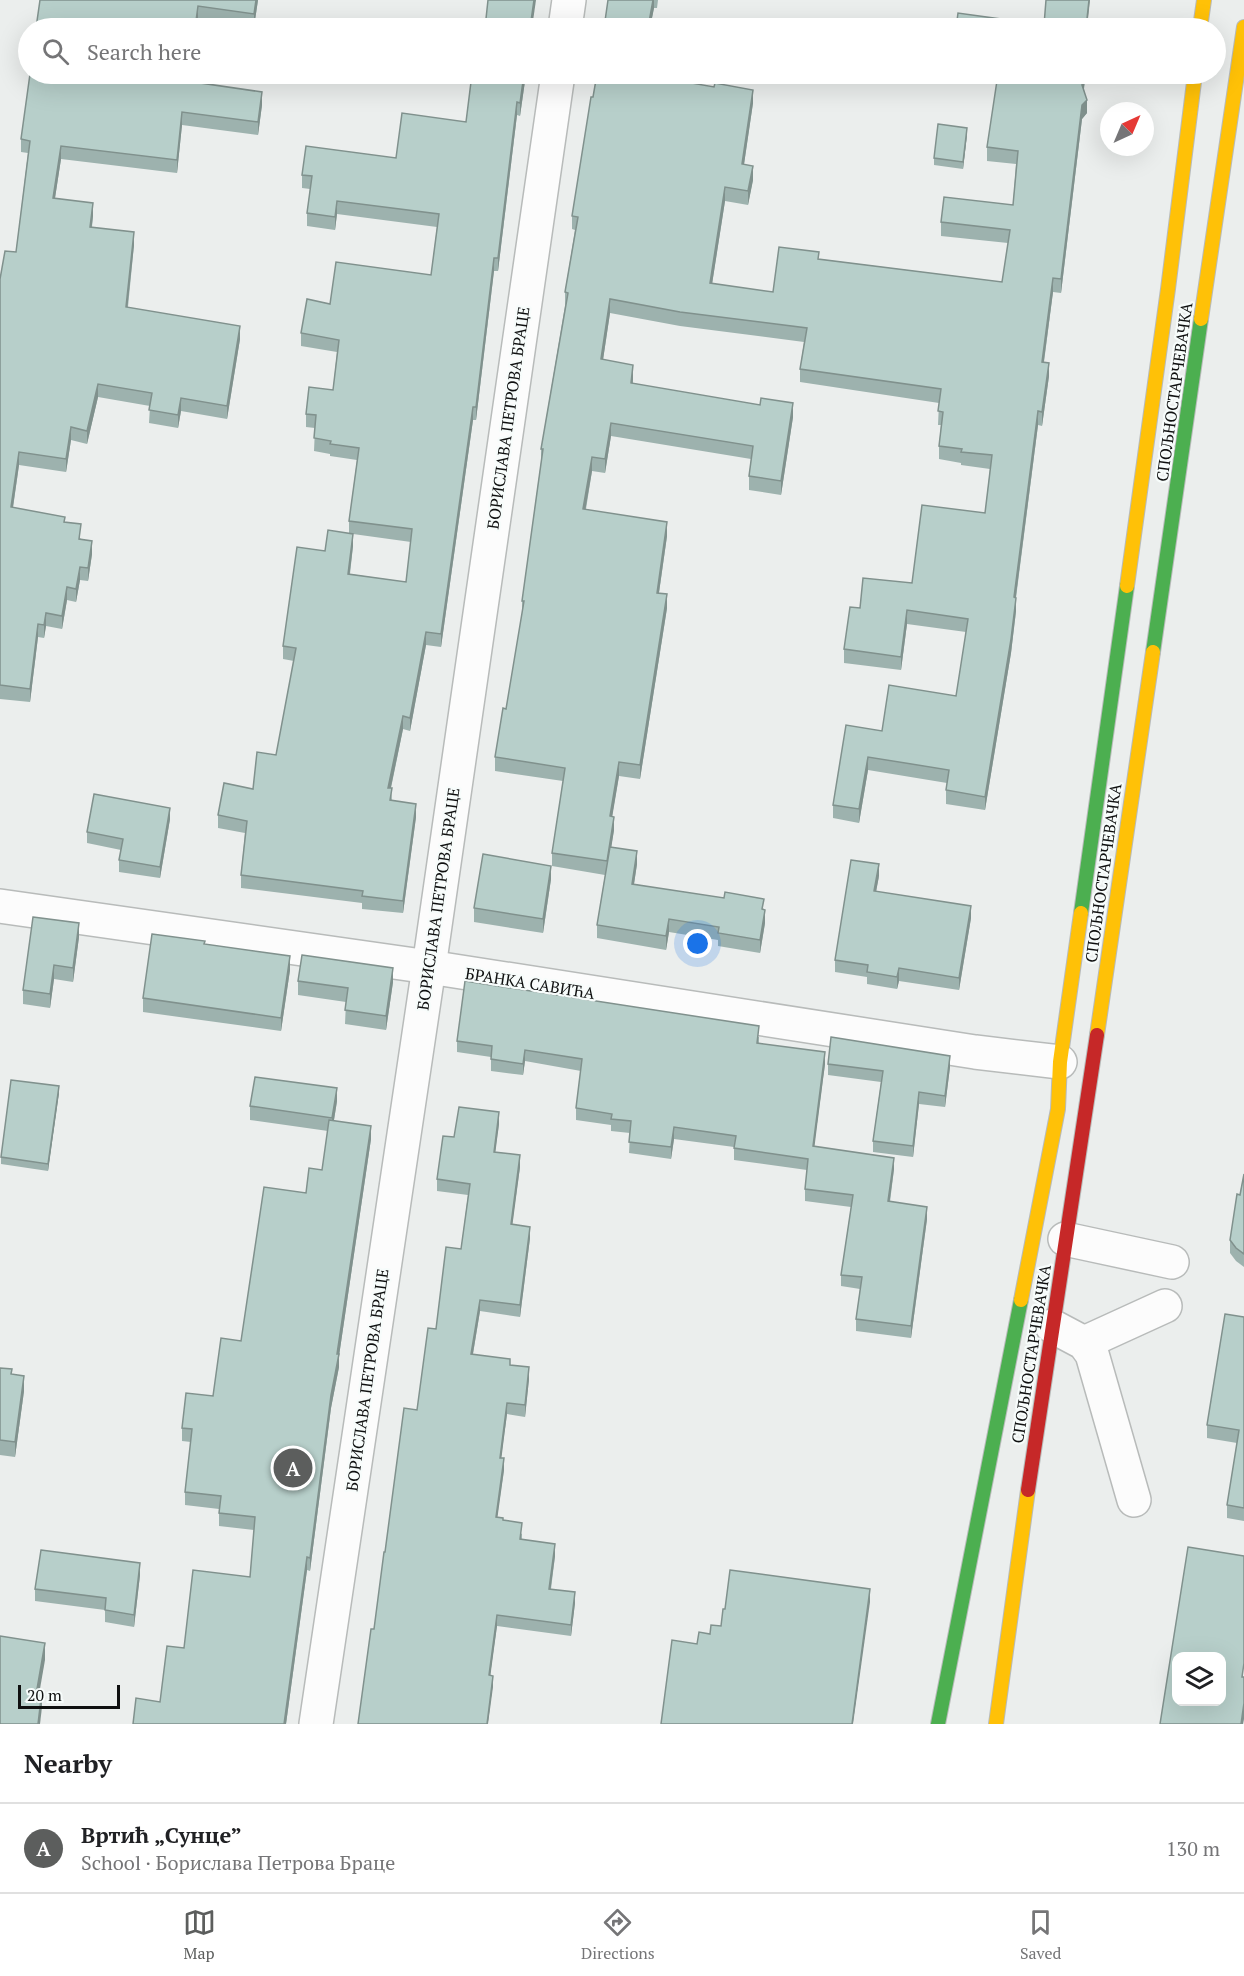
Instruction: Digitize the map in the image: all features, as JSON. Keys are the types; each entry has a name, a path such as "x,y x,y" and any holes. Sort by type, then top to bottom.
{"street":[{"path":"566,18 569,0"},
{"path":"1201,18 1204,0"},
{"name":"СПОЉНОСТАРЧЕВАЧКА","path":"996,1724 1018,1549 1244,27"},
{"name":"БОРИСЛАВА ПЕТРОВА БРАЦЕ","path":"316,1724 429,967 557,84"},
{"name":"СПОЉНОСТАРЧЕВАЧКА","path":"938,1724 1058,1109 1060,1062 1168,289 1194,84"},
{"name":"БРАНКА САВИЋА","path":"0,906 429,967 975,1052 1060,1062"},
{"path":"1065,1239 1172,1262"},
{"path":"1084,1343 1165,1306"},
{"path":"1052,1326 1084,1343 1092,1354 1134,1500"}],"building":[{"path":"40,0 256,0 254,14 198,6 196,18 37,18"},
{"path":"488,0 534,0 531,18 486,18"},
{"path":"608,0 653,0 650,18 605,18"},
{"path":"1046,0 1089,0 1087,18 1045,18"},
{"path":"958,13 994,18 957,18"},
{"path":"29,84 207,84 262,92 258,122 182,112 177,160 61,146 53,198 93,203 90,227 134,232 126,307 240,326 227,406 181,398 178,415 149,410 152,393 98,384 87,431 71,427 66,459 19,452 11,507 65,517 64,522 81,524 79,539 92,541 88,568 80,567 76,589 67,587 62,616 46,613 44,625 38,624 30,689 0,685 0,279 5,251 16,252 30,141 21,139"},
{"path":"471,84 523,84 520,103 517,102 498,258 494,258 476,407 473,407 441,634 426,632 410,718 403,716 388,788 392,788 390,800 416,804 403,901 362,896 363,891 241,875 247,821 218,815 224,783 253,789 257,752 276,755 296,648 283,646 297,547 325,551 328,530 353,534 348,574 406,582 412,529 349,521 359,448 330,444 331,441 314,438 316,415 306,414 309,387 333,390 339,340 301,333 307,299 330,304 336,262 431,275 439,214 337,201 335,217 307,213 312,176 302,175 306,146 396,158 402,113 466,122"},
{"path":"595,84 697,84 714,87 715,84 720,84 753,90 742,164 753,166 748,191 725,187 710,283 773,292 779,247 819,252 818,259 1002,282 1010,230 941,222 944,197 1013,205 1018,151 987,147 996,84 1082,84 1087,100 1082,105 1061,279 1053,278 1042,362 1049,363 1042,412 1038,411 1014,597 1016,598 1011,639 985,797 946,790 949,770 868,757 859,809 833,805 846,725 882,731 889,685 956,696 968,619 907,610 901,657 844,649 850,607 860,608 863,578 912,583 922,505 985,513 992,455 961,452 962,449 939,446 943,412 938,411 941,389 800,369 807,328 680,312 610,299 601,359 633,365 631,383 760,405 761,398 793,403 781,481 749,476 753,446 611,423 605,459 592,457 583,509 667,522 657,593 667,594 640,765 619,762 610,816 614,817 607,861 552,853 565,768 495,757 503,708 506,709 524,601 522,601 543,449 541,449 568,293 565,292 578,217 572,216 591,97 593,97"},
{"path":"938,124 967,128 963,162 934,158"},
{"path":"94,794 170,808 160,867 119,860 123,839 87,832"},
{"path":"610,847 637,851 632,884 724,898 725,892 764,899 762,909 765,910 760,940 718,933 719,927 669,919 666,936 597,925"},
{"path":"483,854 551,866 543,919 474,908"},
{"path":"851,860 879,864 874,891 971,906 959,978 899,968 897,977 867,972 868,965 835,960"},
{"path":"33,917 79,923 73,968 54,965 50,994 23,990"},
{"path":"152,934 290,956 281,1018 143,998"},
{"path":"302,955 393,968 386,1016 345,1010 348,988 298,981"},
{"path":"465,981 759,1026 757,1043 825,1052 813,1146 894,1158 888,1201 927,1207 911,1326 856,1319 862,1277 841,1275 853,1195 805,1189 808,1159 734,1148 736,1136 674,1127 671,1147 629,1142 631,1121 611,1119 612,1114 576,1108 582,1059 525,1050 523,1064 491,1059 492,1046 457,1041"},
{"path":"831,1037 950,1056 945,1096 919,1092 913,1146 873,1141 883,1071 828,1064"},
{"path":"255,1077 337,1088 332,1118 250,1106"},
{"path":"11,1080 59,1086 48,1164 1,1157"},
{"path":"459,1107 499,1112 494,1152 520,1155 511,1224 530,1227 520,1305 480,1300 471,1354 510,1359 510,1365 529,1367 525,1405 507,1403 500,1458 504,1458 496,1517 522,1523 520,1539 555,1544 549,1589 575,1592 571,1625 497,1615 489,1675 493,1676 487,1724 358,1724 371,1629 374,1629 404,1408 417,1410 428,1328 436,1329 446,1247 461,1249 470,1184 437,1179 443,1136 454,1137"},
{"path":"329,1120 371,1126 337,1354 339,1354 331,1395 310,1558 307,1557 284,1724 133,1724 136,1698 160,1702 167,1646 184,1648 193,1570 250,1577 255,1517 219,1513 221,1496 185,1492 192,1429 182,1428 186,1393 213,1396 221,1338 241,1341 264,1187 306,1193 309,1168 322,1170"},
{"path":"1244,1174 1244,1254 1230,1240 1237,1194 1240,1195"},
{"path":"1225,1314 1244,1317 1244,1508 1227,1505 1239,1430 1207,1425"},
{"path":"0,1368 12,1369 11,1374 24,1376 15,1442 0,1440"},
{"path":"1188,1547 1244,1556 1242,1677 1244,1677 1244,1703 1241,1724 1160,1724"},
{"path":"41,1550 140,1563 134,1615 105,1610 106,1598 35,1589"},
{"path":"730,1570 870,1589 852,1724 661,1724 672,1640 697,1644 699,1632 710,1634 711,1625 721,1626"},
{"path":"0,1636 45,1643 37,1689 42,1690 38,1724 0,1724"}],"traffic: fast":[{"path":"1153,652 1201,319"},
{"path":"1081,913 1127,586"},
{"path":"938,1724 1021,1300"}],"traffic: slow":[{"path":"1201,18 1204,0"},
{"path":"1201,319 1244,27"},
{"path":"1127,586 1194,84"},
{"path":"1097,1035 1153,652"},
{"path":"1021,1300 1058,1109 1060,1062 1081,913"},
{"path":"996,1724 1028,1490"}],"traffic: jam":[{"path":"1028,1490 1097,1035"}],"place":[{"name":"Вртић „Сунце”","path":"293,1468"}]}
